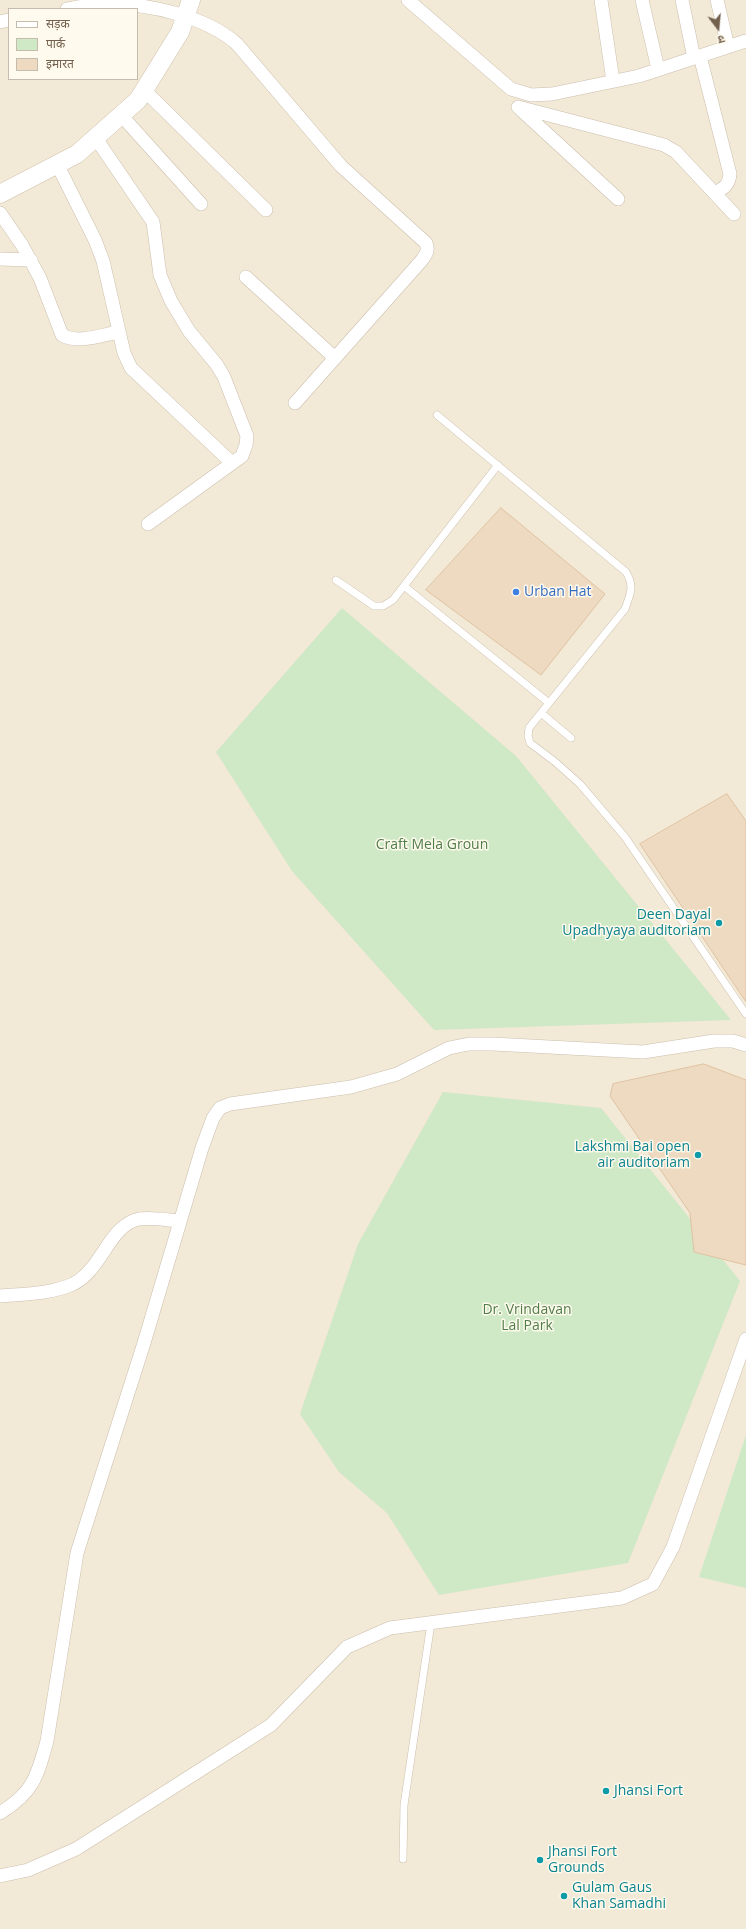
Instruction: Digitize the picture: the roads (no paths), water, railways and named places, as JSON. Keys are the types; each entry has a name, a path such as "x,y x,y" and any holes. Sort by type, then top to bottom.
{"street":[{"path":"408,0 511,89 531,95 552,94 613,81 658,70 728,46 745,45"},
{"path":"601,0 613,81"},
{"path":"642,0 658,70"},
{"path":"682,0 730,174 729,182 724,188 715,193"},
{"path":"717,0 728,46"},
{"path":"74,8 106,3 189,8 226,34 237,44 341,166 426,243 428,248 427,253 422,260 295,403"},
{"path":"0,194 76,154 138,100 180,32 189,8"},
{"path":"511,89 513,101 518,107 618,199"},
{"path":"144,90 266,210"},
{"path":"518,107 664,145 676,152 734,214"},
{"path":"121,114 201,204"},
{"path":"95,137 154,222 160,275 171,301 189,331 217,365 224,377 247,436 246,445 242,456 148,524"},
{"path":"57,164 95,240 103,261 124,353 131,368 232,463"},
{"path":"0,213 40,278 62,335 69,339 79,339 119,332"},
{"path":"0,259 30,260"},
{"path":"246,277 335,358"},
{"path":"0,1813 16,1804 30,1789 38,1771 47,1741 78,1553 144,1343 179,1221 202,1148 213,1118 220,1108 230,1104 351,1087 397,1074 449,1048 469,1044 643,1052 714,1041 733,1041 746,1045"},
{"path":"0,1296 60,1288 73,1284 85,1276 95,1265 119,1230 126,1224 140,1219 179,1221"},
{"path":"0,1876 28,1870 76,1849 271,1725 347,1646 390,1628 622,1598 653,1584 673,1547 743,1355 746,1339"}],"lane":[{"path":"437,415 626,572 632,582 625,609 529,728 528,736 530,743 554,761 580,784 626,838 746,1014"},
{"path":"336,580 374,606 383,606 393,600 498,465"},
{"path":"404,586 549,703"},
{"path":"541,713 571,738"},
{"path":"404,1859 404,1806 431,1623"}],"place":[{"name":"Urban Hat","path":"516,592"},
{"name":"Deen Dayal Upadhyaya auditoriam","path":"719,923"},
{"name":"Lakshmi Bai open air auditoriam","path":"698,1155"},
{"name":"Jhansi Fort","path":"606,1791"},
{"name":"Jhansi Fort Grounds","path":"540,1860"},
{"name":"Gulam Gaus Khan Samadhi","path":"564,1896"}],"park label":[{"name":"Craft Mela Groun","path":"432,845"},
{"name":"Dr. Vrindavan Lal Park","path":"527,1318"}]}
